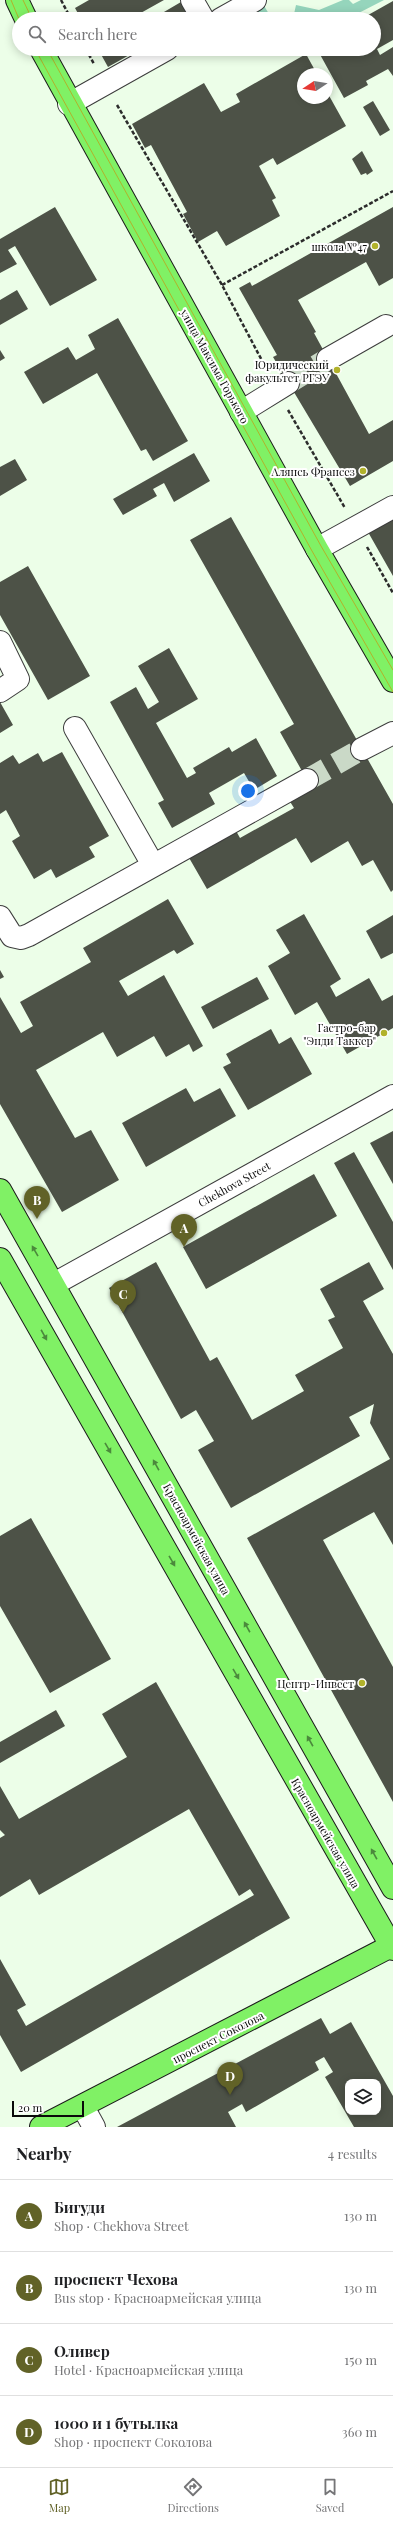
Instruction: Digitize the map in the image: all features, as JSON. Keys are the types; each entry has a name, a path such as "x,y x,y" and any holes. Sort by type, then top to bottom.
{"main road":[{"path":"17,0 23,12"},
{"name":"улица Максима Горького","path":"45,56 69,104 317,549 393,681"},
{"name":"Красноармейская улица","path":"0,1190 393,1888"},
{"name":"Красноармейская улица","path":"0,1259 392,1947"},
{"name":"проспект Соколова","path":"41,2127 83,2107 392,1947"}],"street":[{"path":"192,0 199,12"},
{"path":"234,12 256,0"},
{"path":"69,104 155,56"},
{"path":"328,359 386,326"},
{"path":"241,412 282,386"},
{"path":"317,549 393,506"},
{"path":"0,642 18,679 0,691"},
{"path":"75,728 153,865"},
{"path":"362,749 393,733"},
{"path":"0,917 12,936 20,938 307,780"},
{"name":"Chekhova Street","path":"54,1284 393,1096"},
{"path":"83,2107 94,2127"}],"path":[{"path":"61,0 67,12"},
{"path":"90,56 97,70"},
{"path":"116,104 282,386 356,527 393,593"},
{"path":"222,285 393,191"}],"green space":[{"path":"343,0 349,0 353,4 361,0 384,0 361,12 294,12 296,5 319,10"},
{"path":"263,4 268,12 249,12"}],"building":[{"path":"89,0 164,0 143,12 77,12 75,8"},
{"path":"393,1 393,40 381,47 381,12 373,12"},
{"path":"181,2 187,12 164,12"},
{"path":"393,47 393,76 388,69 366,81 368,85 344,98 333,78 333,68 327,68 321,56 381,56 381,54"},
{"path":"102,56 128,56 108,67"},
{"path":"302,56 307,56 314,68 297,68 297,104 333,104 333,103 346,126 277,165 273,158 259,166 276,198 272,200 280,216 226,246 217,231 198,242 183,214 187,212 151,145 145,148 132,124 204,83 221,112 240,102 236,94"},
{"path":"373,101 390,130 380,136 363,107"},
{"path":"362,151 373,171 367,175 366,173 361,175 352,159"},
{"path":"55,207 97,280 50,306 15,246 8,250 17,264 0,273 0,239"},
{"path":"393,207 393,278 379,286 366,262 298,300 316,332 314,333 369,434 393,420 393,461 350,486 273,357 277,355 239,288 250,282 252,286"},
{"path":"17,290 28,309 0,325 0,300"},
{"path":"118,318 188,441 153,461 146,449 141,451 97,373 43,404 24,372 68,347 76,360 95,349 88,335"},
{"path":"0,350 5,358 0,361"},
{"path":"194,453 210,481 174,502 164,483 153,489 157,496 123,515 113,499"},
{"path":"15,459 27,480 0,496 0,467"},
{"path":"231,517 393,804 393,890 391,892 373,860 362,866 348,841 311,863 296,838 207,889 188,856 235,829 240,838 294,808 289,800 311,787 280,732 294,724 190,540"},
{"path":"393,518 393,576 368,532"},
{"path":"28,566 90,676 48,700 0,615 0,582"},
{"path":"169,648 198,699 156,723 187,778 196,773 193,768 229,747 232,752 256,738 277,776 254,790 244,773 209,793 215,804 172,828 158,803 164,800 110,702 136,687 148,709 159,702 138,666"},
{"path":"0,702 13,725 0,733"},
{"path":"62,752 109,836 89,847 95,857 56,878 51,869 34,879 12,841 20,836 6,810 0,814 0,763 13,755 19,764 38,753 43,762"},
{"path":"168,899 194,944 177,954 174,950 119,981 128,996 164,975 203,1046 193,1052 189,1044 166,1057 154,1036 117,1057 103,1032 36,1070 75,1138 91,1130 119,1180 62,1212 0,1104 0,997 21,1033 33,1026 20,1002 91,962 83,948"},
{"path":"304,914 341,979 330,986 336,997 369,978 382,1001 393,995 393,1028 347,1054 317,1002 295,1015 268,966 290,953 276,930"},
{"path":"393,915 393,953 381,959 366,931"},
{"path":"0,970 4,977 0,979"},
{"path":"257,977 269,999 213,1029 201,1007"},
{"path":"271,1029 279,1044 291,1037 312,1074 248,1110 223,1067 231,1063 226,1054"},
{"path":"186,1088 194,1102 220,1088 236,1116 146,1167 122,1123"},
{"path":"393,1131 393,1184 370,1143"},
{"path":"354,1152 393,1222 393,1270 334,1163"},
{"path":"314,1174 337,1216 206,1289 183,1247"},
{"path":"156,1262 210,1361 217,1357 252,1420 304,1391 295,1375 343,1348 328,1320 335,1317 320,1289 369,1262 384,1289 363,1301 393,1354 393,1545 374,1512 323,1540 393,1667 393,1802 247,1538 390,1459 370,1423 374,1404 349,1417 360,1436 231,1508 198,1450 214,1441 196,1410 181,1419 109,1288"},
{"path":"31,1518 111,1659 50,1693 0,1606 0,1536"},
{"path":"156,1682 290,1918 21,2072 0,2035 0,1959 26,2005 17,2010 26,2026 254,1895 250,1889 239,1896 189,1809 39,1895 30,1879 0,1897 0,1838 5,1835 0,1830 0,1786 19,1819 127,1757 102,1714"},
{"path":"56,1710 65,1726 0,1763 0,1742"},
{"path":"321,2018 330,2034 351,2022 393,2096 393,2127 354,2127 347,2115 381,2115 381,2079 345,2079 345,2111 325,2077 333,2072 324,2057 315,2062 319,2070 246,2112 242,2104 228,2112 236,2127 117,2127"}],"tunnel":[{"path":"288,383 328,359"},
{"path":"307,780 362,749"}],"tram line":[{"path":"11,0 16,12"},
{"path":"23,0 29,12"},
{"path":"39,56 312,551 393,692"},
{"path":"51,56 321,546 393,670"}],"place":[{"name":"школа №47","path":"375,246"},
{"name":"Юридический факультет РГЭУ","path":"337,370"},
{"name":"Алянсь Франсез","path":"363,471"},
{"name":"Гастро-бар \"Энди Таккер\"","path":"384,1033"},
{"name":"проспект Чехова","path":"37,1219"},
{"name":"Бигуди","path":"184,1247"},
{"name":"Оливер","path":"123,1313"},
{"name":"Центр-Инвест","path":"362,1683"},
{"name":"1000 и 1 бутылка","path":"230,2095"}]}
